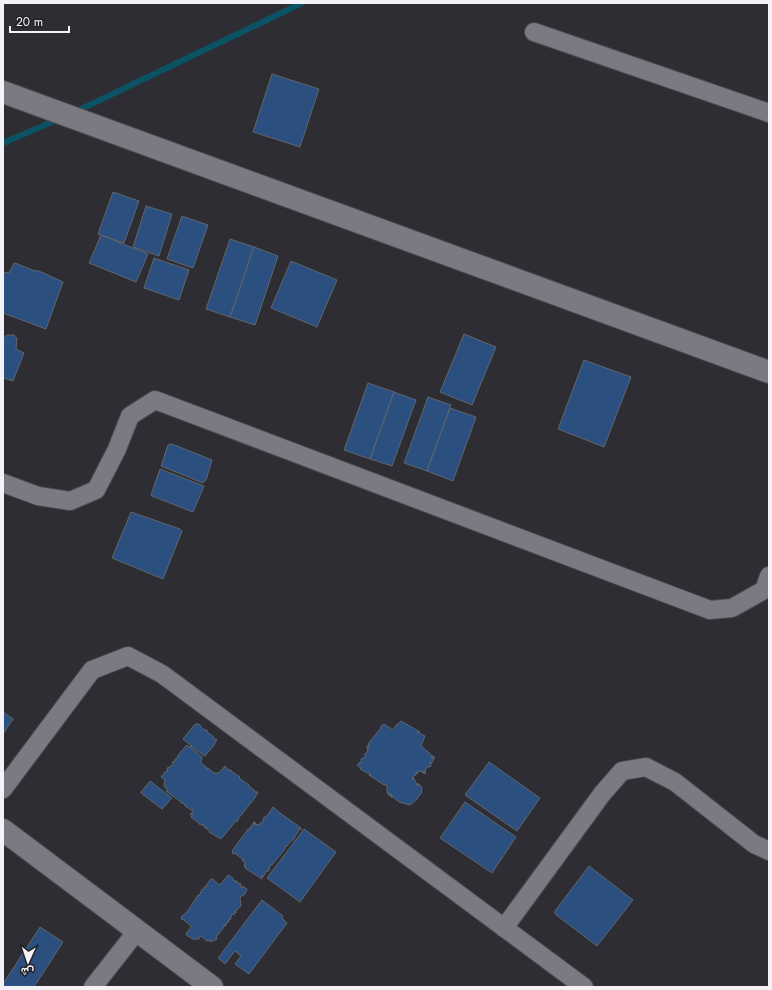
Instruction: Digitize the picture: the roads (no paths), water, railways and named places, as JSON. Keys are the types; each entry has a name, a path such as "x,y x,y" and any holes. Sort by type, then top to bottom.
{"street":[{"path":"534,32 769,113"},
{"path":"3,92 769,372"},
{"path":"3,483 38,496 70,501 96,490 130,416 155,400 710,610 732,608 764,590 769,576"},
{"path":"3,789 92,670 128,656 162,674 584,987"},
{"path":"504,928 602,794 622,771 646,767 675,782 754,844 769,851"},
{"path":"3,830 212,987"},
{"path":"94,987 137,931"}],"waterway":[{"path":"75,112 302,3"},
{"path":"3,143 59,119"}]}
